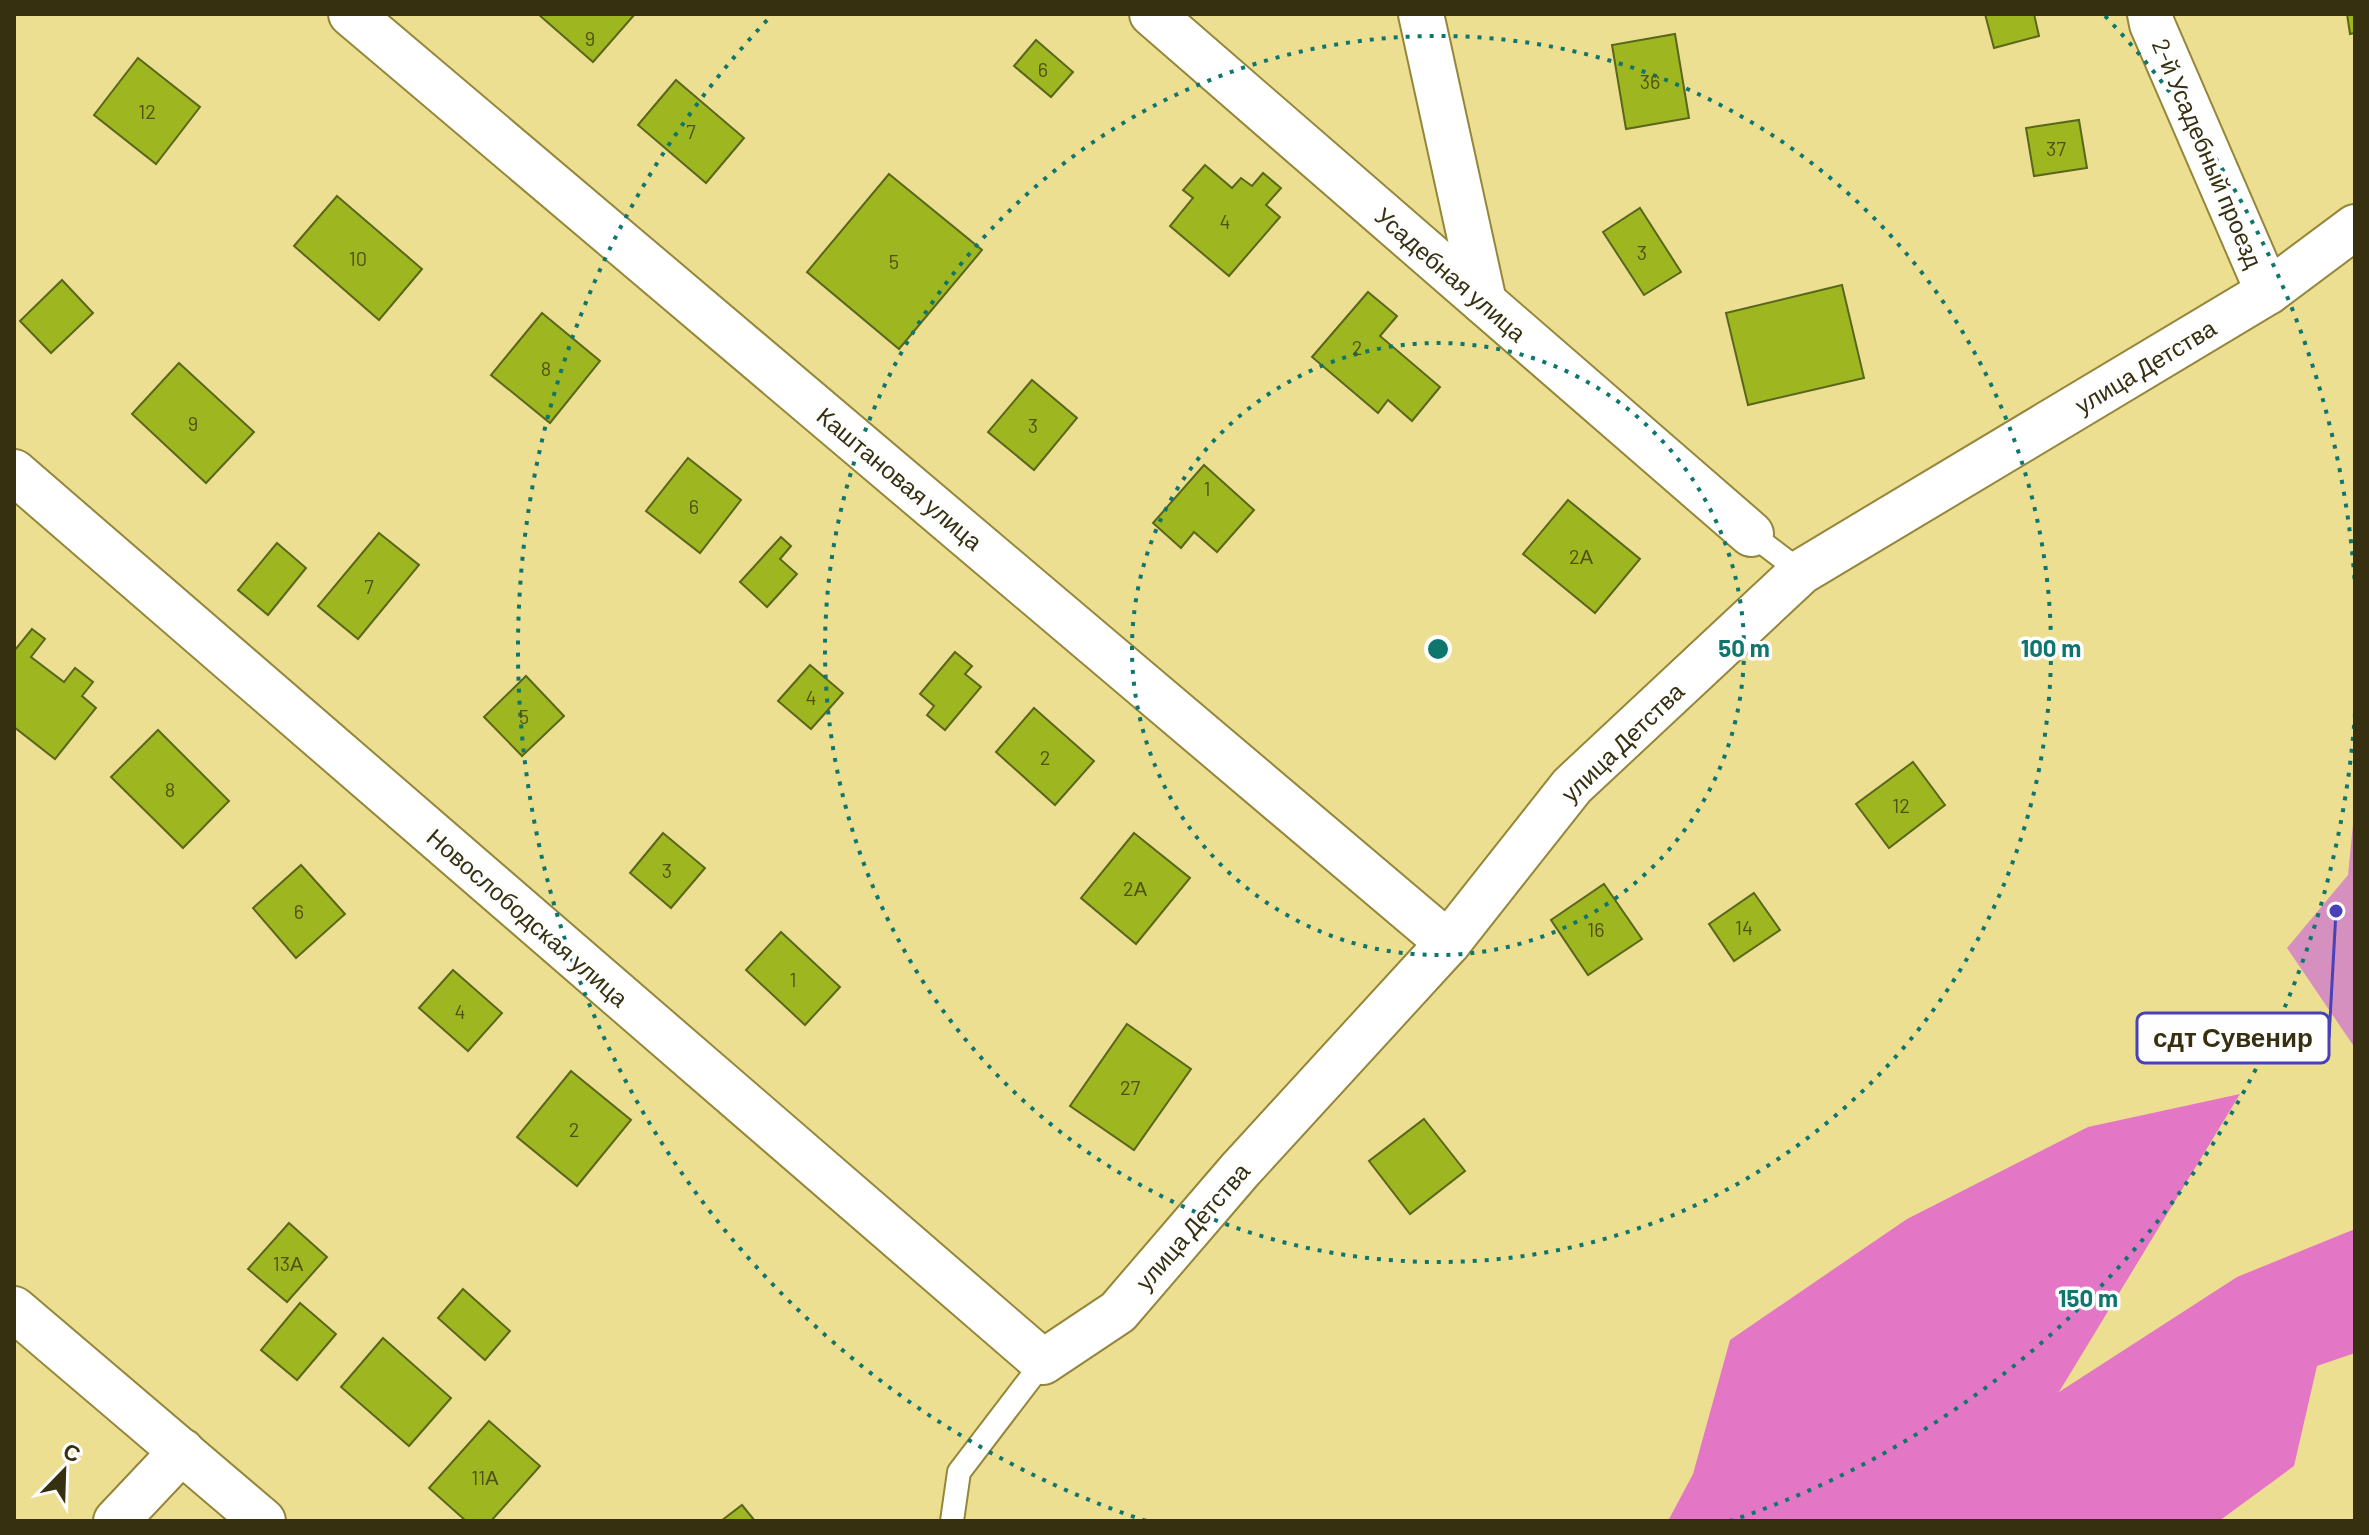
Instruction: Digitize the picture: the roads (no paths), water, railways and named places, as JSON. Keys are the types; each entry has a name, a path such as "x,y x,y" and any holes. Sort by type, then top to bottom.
{"street":[{"name":"Каштановая улица","path":"351,14 1448,943"},
{"name":"Усадебная улица","path":"1152,14 1751,534"},
{"path":"1421,14 1484,302"},
{"name":"2-й Усадебный проезд","path":"2150,14 2268,292"},
{"name":"улица Детства","path":"1043,1362 1118,1312 1240,1170 1448,943 1572,786 1801,572 2268,292 2355,227"},
{"name":"Новослободская улица","path":"14,472 1043,1362"},
{"path":"14,1309 263,1521"},
{"path":"116,1521 182,1451"}],"lane":[{"path":"1751,534 1801,572"},
{"path":"952,1521 959,1472 1043,1362"}],"place":[{"name":"сдт Сувенир","path":"2336,911"}]}
